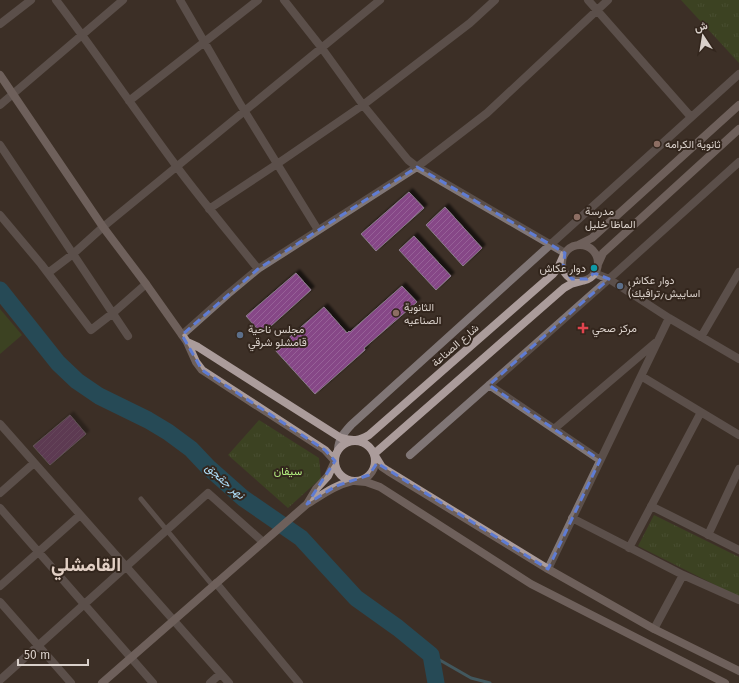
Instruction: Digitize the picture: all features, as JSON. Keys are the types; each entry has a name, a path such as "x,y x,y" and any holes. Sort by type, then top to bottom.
{"street":[{"path":"0,24 31,0"},
{"path":"56,0 177,167 258,269"},
{"path":"0,105 123,0"},
{"path":"180,0 244,111 318,230"},
{"path":"129,101 258,0"},
{"path":"284,0 363,105 408,160 417,167 550,244 564,255"},
{"path":"48,273 73,254 103,227 380,0"},
{"path":"209,209 363,105 465,27 495,0"},
{"path":"588,0 691,117"},
{"path":"184,339 228,294 258,269 417,167 487,113 608,0"},
{"path":"307,504 316,489 328,476 335,461 341,438 351,424 739,74"},
{"path":"0,75 103,227 146,284 184,339 202,370 325,450 335,461 337,470 346,479 370,483 380,487 531,584 726,683"},
{"path":"582,280 572,279 562,267 564,255 569,249 592,238 739,104"},
{"path":"374,454 564,288 591,277 603,253 739,129"},
{"path":"0,145 128,336"},
{"path":"410,455 739,162"},
{"path":"0,214 48,273 91,330 146,284"},
{"path":"578,245 583,245 592,250 597,258 598,264"},
{"name":"شارع الصناعة","path":"355,441 370,435 530,295 553,274 558,268 564,255"},
{"path":"702,337 739,272"},
{"path":"594,273 609,279 669,318 739,360"},
{"path":"548,569 669,318"},
{"path":"184,339 341,438 367,444 382,467 548,569 654,629 739,671"},
{"path":"554,429 658,340"},
{"path":"641,376 739,435"},
{"path":"489,385 600,460"},
{"path":"629,548 701,412"},
{"path":"0,424 228,683"},
{"path":"338,449 346,443 355,441"},
{"path":"102,683 307,504 336,486 343,483 364,479 371,472 375,464 374,454"},
{"path":"0,493 34,463"},
{"path":"708,535 739,469"},
{"path":"0,680 208,493 266,540"},
{"path":"651,506 739,550"},
{"path":"0,508 154,683"},
{"path":"0,586 80,516"},
{"path":"572,518 683,575 739,600"},
{"path":"654,629 683,575"},
{"path":"214,585 299,683"},
{"path":"0,602 71,683"},
{"path":"210,683 220,674"}],"lane":[{"path":"141,499 214,585"}],"highlighted area":[{"path":"417,167 565,253 563,267 572,279 587,279 594,273 609,279 489,385 600,460 548,569 377,463 369,475 336,486 307,504 335,461 325,450 202,370 182,335 258,269"}],"green space":[{"path":"681,0 739,0 739,63"},
{"path":"0,309 22,335 0,354"},
{"name":"سيفان","path":"259,420 319,458 321,478 288,508 228,455"},
{"path":"654,515 739,557 739,597 638,546"}],"building":[{"path":"409,192 424,208 376,251 361,234"},
{"path":"445,207 482,248 463,266 426,225"},
{"path":"414,236 451,276 436,290 399,250"},
{"path":"296,273 311,290 262,334 246,316"},
{"path":"402,286 417,302 364,348 365,350 315,394 275,350 324,307 347,333 349,331 350,332"},
{"path":"70,415 86,434 50,465 33,446"}],"waterway":[{"name":"نهر جقجق","path":"0,290 58,363 77,381 99,396 148,420 168,432 191,449 208,467 243,498 301,538 356,598 398,628 431,655 436,683"},
{"path":"431,655 471,678 490,683"}],"place":[{"name":"ثانوية الكرامه","path":"657,144"},
{"name":"مدرسة الماظا خليل","path":"577,217"},
{"name":"دوار عكاش","path":"594,268"},
{"name":"دوار عكاش (اساييش٫ترافيك","path":"620,286"},
{"name":"الثانوية الصناعيه","path":"396,313"},
{"name":"مركز صحي","path":"583,328"},
{"name":"مجلس ناحية قامشلو شرقي","path":"240,335"}],"district":[{"name":"القامشلي","path":"86,564"}]}
